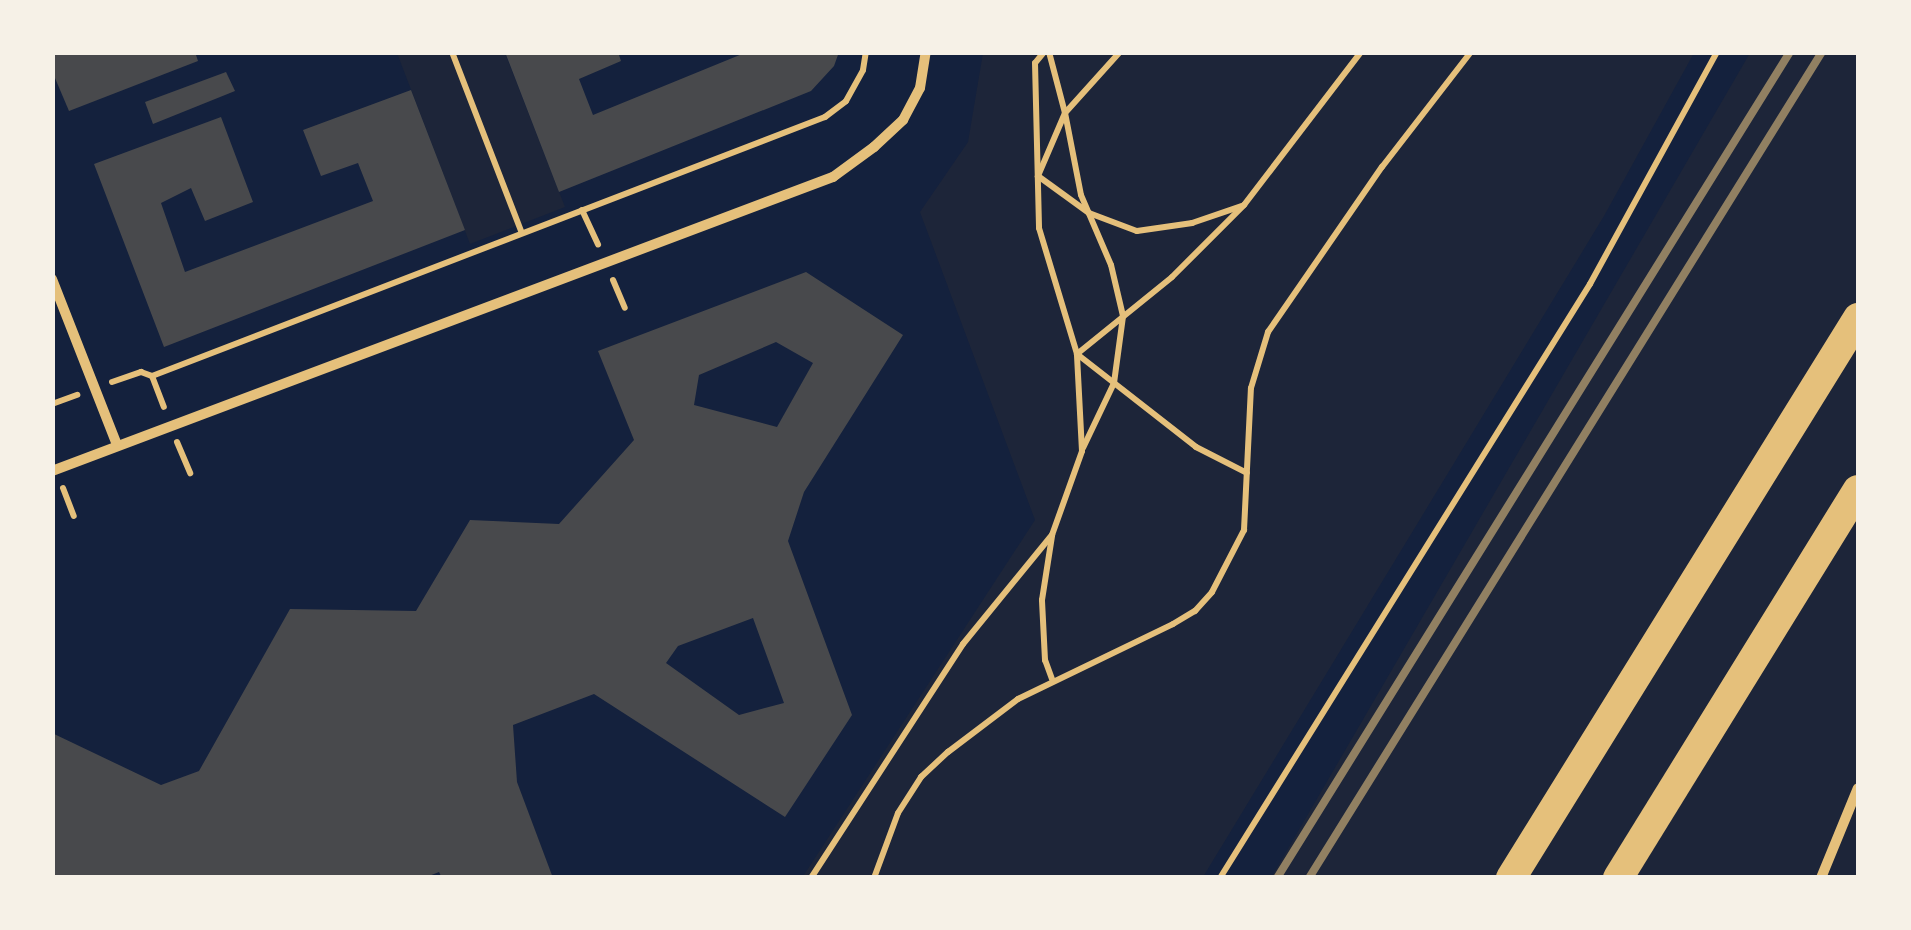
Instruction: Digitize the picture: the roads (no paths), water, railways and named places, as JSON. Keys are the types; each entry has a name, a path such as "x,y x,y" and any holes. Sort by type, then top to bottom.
{"highway":[{"path":"1512,878 1858,318"},
{"path":"1618,878 1858,490"}],"street":[{"path":"52,471 832,177 874,148 902,120 920,88 926,52"},
{"path":"52,280 117,445"},
{"path":"1821,878 1858,788"}],"railway":[{"path":"1277,878 1790,52"},
{"path":"1309,878 1822,52"}]}
